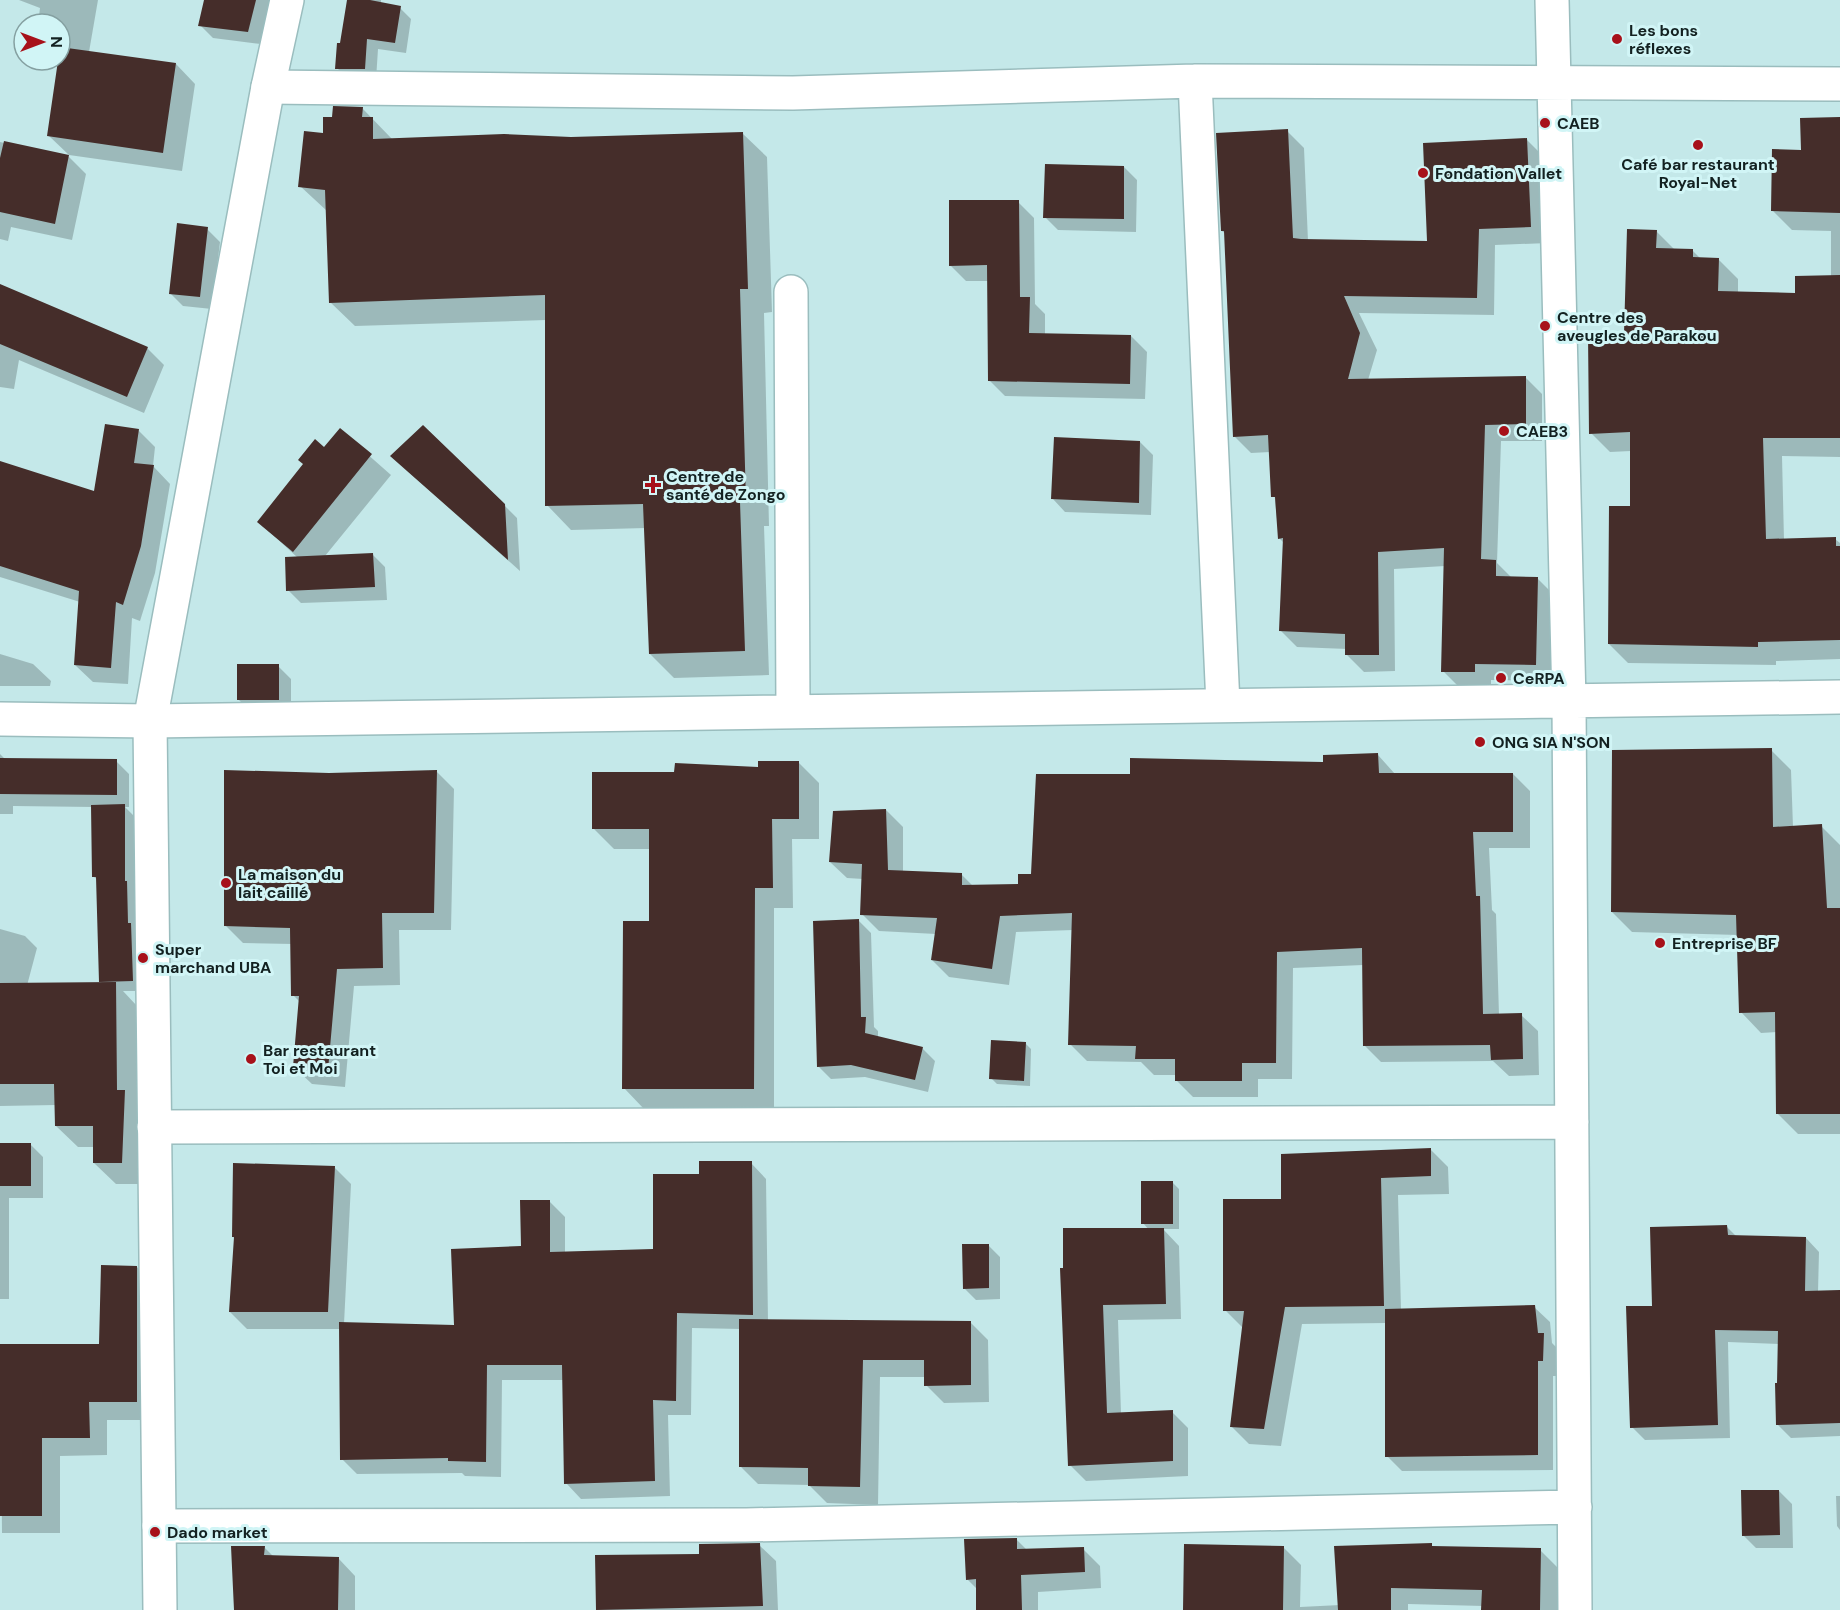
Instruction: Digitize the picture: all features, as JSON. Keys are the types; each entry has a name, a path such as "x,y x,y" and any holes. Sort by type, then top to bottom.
{"street":[{"path":"160,1610 150,721 268,87 287,0"},
{"path":"1552,0 1569,702 1575,1610"},
{"path":"268,87 793,93 1195,81 1840,84"},
{"path":"1195,81 1223,705"},
{"path":"791,292 793,712"},
{"path":"0,719 150,721 1840,697"},
{"path":"154,1127 1572,1122"},
{"path":"159,1526 758,1525 1575,1507"}],"building":[{"path":"204,0 256,0 248,32 198,26"},
{"path":"347,0 370,0 401,6 395,43 367,39 365,69 335,69 337,43 340,43"},
{"path":"72,49 176,63 163,153 47,136 56,72 72,72"},
{"name":"Centre de santé de Zongo","path":"333,106 363,107 362,117 373,117 373,139 504,134 571,137 743,132 748,289 740,289 746,502 740,502 745,651 649,654 643,504 545,506 545,295 329,303 325,190 298,187 304,131 323,133 323,117 332,117"},
{"path":"1840,117 1840,213 1771,211 1772,149 1801,150 1800,118"},
{"path":"1288,129 1293,238 1301,239 1427,241 1423,143 1527,138 1531,227 1479,229 1477,298 1344,296 1360,333 1348,379 1526,376 1526,424 1485,425 1481,559 1496,560 1496,576 1538,577 1536,665 1475,664 1475,672 1441,672 1444,548 1378,552 1379,655 1345,655 1345,634 1279,631 1283,538 1278,539 1275,497 1271,497 1268,435 1233,437 1224,231 1221,231 1216,133"},
{"path":"4,141 69,155 55,224 0,212 0,158"},
{"path":"1045,164 1124,166 1124,219 1043,218"},
{"path":"949,200 1019,200 1020,297 1030,297 1029,333 1131,335 1130,384 988,381 987,265 949,266"},
{"path":"177,223 208,227 200,297 169,294"},
{"path":"1627,229 1657,230 1656,248 1693,249 1693,257 1719,258 1718,291 1795,293 1795,276 1840,275 1840,438 1763,438 1766,539 1836,537 1836,546 1840,546 1840,640 1758,642 1758,647 1608,644 1609,506 1630,506 1630,432 1589,434 1588,334 1624,334"},
{"path":"0,284 148,347 127,397 0,344"},
{"path":"105,424 139,429 134,463 154,465 141,546 123,605 116,602 111,668 74,665 79,591 0,566 0,461 94,491"},
{"path":"423,425 505,504 508,560 390,456"},
{"path":"340,428 372,454 293,552 257,522 303,464 298,460 315,439 324,447"},
{"path":"1054,437 1140,441 1139,503 1051,499"},
{"path":"373,553 375,587 286,591 285,557"},
{"path":"237,664 279,664 279,700 237,700"},
{"path":"1772,748 1773,827 1822,824 1827,908 1840,908 1840,1114 1776,1114 1775,1012 1739,1013 1736,915 1611,912 1612,750"},
{"path":"1378,753 1379,773 1513,773 1513,832 1473,832 1476,896 1480,896 1483,1014 1522,1013 1523,1059 1491,1060 1490,1045 1363,1046 1362,948 1277,952 1276,1063 1242,1063 1242,1081 1175,1081 1175,1059 1135,1059 1136,1046 1068,1045 1072,913 1000,916 992,969 931,960 937,918 860,915 862,864 829,862 833,811 886,809 888,870 962,873 962,885 1018,884 1018,874 1031,874 1036,774 1130,774 1130,758 1323,762 1323,755"},
{"path":"0,758 117,759 117,795 0,794"},
{"path":"758,761 799,761 799,819 772,819 773,888 755,888 754,1089 622,1089 623,921 649,921 649,829 592,829 592,772 674,772 675,763 758,767"},
{"path":"224,770 329,773 437,770 434,913 382,913 383,968 337,969 328,1070 293,1067 299,996 291,996 290,928 224,926"},
{"path":"125,804 125,881 127,881 128,923 131,923 133,981 99,982 96,877 92,877 91,805"},
{"path":"859,919 861,1017 866,1017 865,1033 923,1047 915,1080 851,1065 817,1067 813,921"},
{"path":"116,982 117,1090 125,1090 122,1163 93,1163 93,1126 55,1126 54,1084 0,1084 0,983"},
{"path":"991,1040 1026,1042 1024,1081 989,1079"},
{"path":"0,1143 31,1143 31,1186 0,1186"},
{"path":"1431,1148 1431,1176 1381,1178 1384,1306 1285,1307 1264,1429 1230,1427 1244,1311 1223,1311 1223,1199 1281,1199 1281,1154"},
{"path":"699,1161 752,1161 753,1315 677,1313 676,1401 653,1400 655,1481 564,1484 562,1365 487,1365 486,1462 448,1461 448,1458 340,1460 339,1322 454,1325 451,1249 521,1246 520,1200 550,1200 550,1252 653,1249 653,1174 699,1174"},
{"path":"233,1163 335,1166 328,1312 229,1312 234,1237 232,1237"},
{"path":"1141,1181 1173,1181 1173,1224 1141,1224"},
{"path":"1727,1225 1728,1235 1806,1237 1805,1291 1840,1290 1840,1423 1776,1425 1775,1383 1777,1383 1778,1331 1715,1330 1718,1425 1630,1428 1626,1306 1652,1306 1650,1227"},
{"path":"1063,1228 1164,1228 1166,1304 1103,1305 1107,1413 1173,1410 1173,1461 1068,1466 1060,1268 1063,1268"},
{"path":"962,1244 989,1244 989,1288 963,1289"},
{"path":"101,1265 137,1266 137,1402 89,1402 90,1438 42,1438 42,1516 0,1516 0,1344 99,1344"},
{"path":"1535,1305 1538,1333 1544,1333 1543,1361 1538,1361 1538,1455 1385,1457 1385,1309"},
{"path":"739,1319 971,1321 971,1385 924,1386 924,1360 863,1360 860,1487 808,1486 808,1468 739,1467"},
{"path":"1741,1490 1779,1490 1780,1535 1742,1536"},
{"path":"1017,1538 1017,1549 1084,1547 1085,1572 1021,1575 1022,1610 976,1610 976,1579 966,1580 964,1539"},
{"path":"760,1543 763,1606 596,1610 595,1555 699,1554 699,1544"},
{"path":"1432,1543 1432,1546 1541,1548 1540,1610 1481,1610 1482,1590 1391,1588 1391,1610 1338,1610 1334,1546"},
{"path":"1184,1544 1284,1546 1283,1610 1183,1610"},
{"path":"231,1546 265,1546 264,1555 339,1557 338,1610 234,1610"}],"place":[{"name":"Les bons réflexes","path":"1617,39"},
{"name":"CAEB","path":"1545,123"},
{"name":"Café bar restaurant Royal-Net","path":"1698,145"},
{"name":"Fondation Vallet","path":"1423,173"},
{"name":"Centre des aveugles de Parakou","path":"1545,326"},
{"name":"CAEB3","path":"1504,431"},
{"name":"Centre de santé de Zongo","path":"653,485"},
{"name":"CeRPA","path":"1501,678"},
{"name":"ONG SIA N'SON","path":"1480,742"},
{"name":"La maison du lait caillé","path":"226,883"},
{"name":"Entreprise BF","path":"1660,943"},
{"name":"Super marchand UBA","path":"143,958"},
{"name":"Bar restaurant Toi et Moi","path":"251,1059"},
{"name":"Dado market","path":"155,1532"}]}
